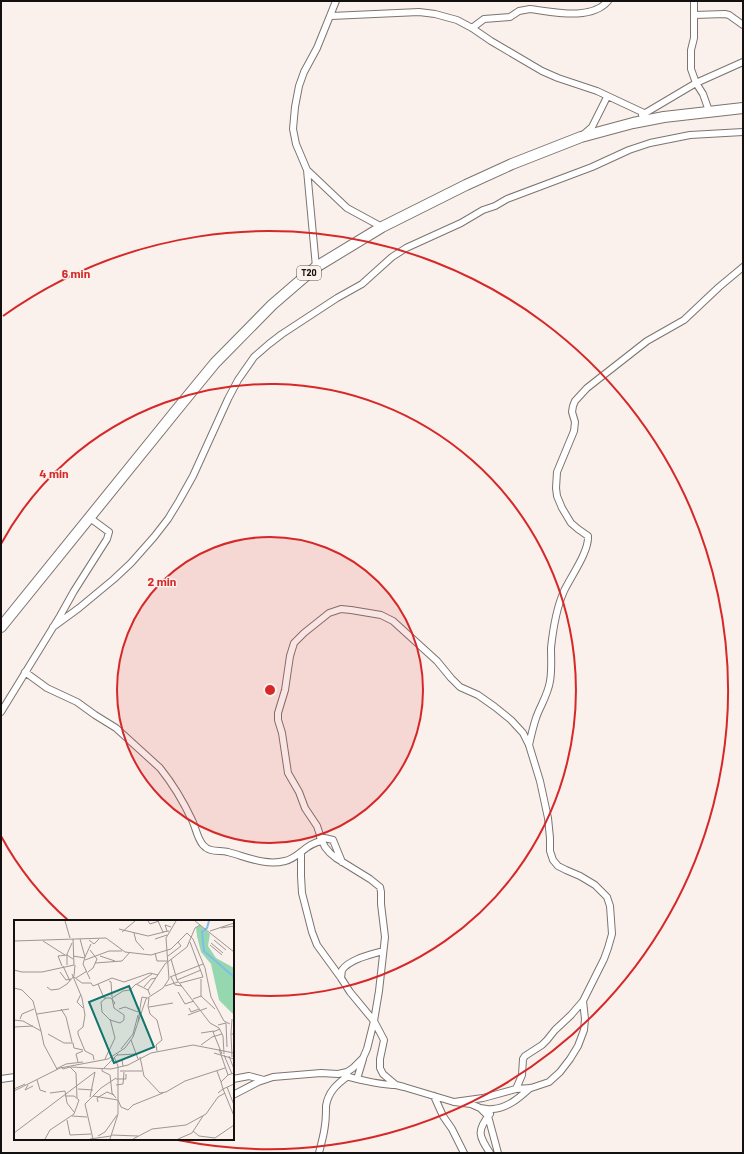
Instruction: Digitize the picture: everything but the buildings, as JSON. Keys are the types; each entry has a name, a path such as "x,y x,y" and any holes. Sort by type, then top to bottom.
{"main road":[{"name":"T20","path":"1,627 215,363 272,305 316,267 382,227 466,185 512,164 581,137 633,123 664,117 743,108"}],"street":[{"path":"316,267 316,249 308,170 296,144 293,129 299,86 336,1"},
{"path":"472,28 484,19 510,17 519,11 530,9 578,14 592,12 608,1"},
{"path":"694,1 694,38 690,60 691,69 696,83 703,94 708,111"},
{"path":"330,16 419,12 457,20 542,72 592,90 644,113"},
{"path":"694,15 725,14 729,15 743,25"},
{"path":"633,123 644,113 696,83 743,62"},
{"path":"581,137 592,126 607,97"},
{"path":"53,627 114,579 154,537 168,519 193,476 238,380 254,357 274,339 316,311 362,284 389,260 406,248 461,223 483,210 496,206 507,199 650,143 690,135 743,132"},
{"path":"308,170 347,208 382,227"},
{"path":"530,745 536,718 549,690 551,674 551,649 559,604 584,553 589,539 588,536 578,530 571,523 562,508 557,496 556,488 557,472 574,431 575,422 572,412 575,401 587,388 646,341 684,320 719,287 743,268"},
{"path":"1,712 107,539 109,532 90,518"},
{"path":"357,1078 367,1049 379,991 385,937 380,886 330,854 321,839 317,826 305,808 299,792 288,773 282,733 278,720 278,713 285,690 290,656 294,643 304,633 330,613 341,609 381,615 393,621 437,661 460,687 478,695 495,707 523,733 530,745 545,802 550,838 550,851 553,860 558,866 580,876 607,896 610,906 612,934 604,959 582,1002 547,1040 525,1056 523,1059 522,1075 516,1089"},
{"path":"25,672 47,688 77,702 116,728 160,768 191,818 203,846 208,849 216,852 229,852 262,862 277,862 286,861 321,839 333,840 342,862"},
{"path":"301,852 302,893 312,932 317,945 350,992 374,1021 384,1040 380,1059 381,1071 396,1085"},
{"path":"341,978 342,970 348,965 383,951"},
{"path":"454,1102 483,1098 516,1089 531,1088 549,1082 560,1072 578,1046 584,1030 585,1019 582,1002"},
{"path":"338,1074 347,1072 363,1058"},
{"path":"234,1095 273,1077 314,1073 338,1074 386,1085 396,1085 454,1102 471,1104 480,1108 494,1110 514,1102 531,1088"},
{"path":"234,1079 250,1076 264,1080"},
{"path":"319,1153 325,1128 328,1098 338,1083 348,1076"},
{"path":"1,1079 14,1077"},
{"path":"434,1096 443,1116 452,1129 464,1153"},
{"path":"480,1108 488,1116 492,1125 498,1153"},
{"path":"490,1153 482,1141 480,1132 488,1116 494,1110"}]}
